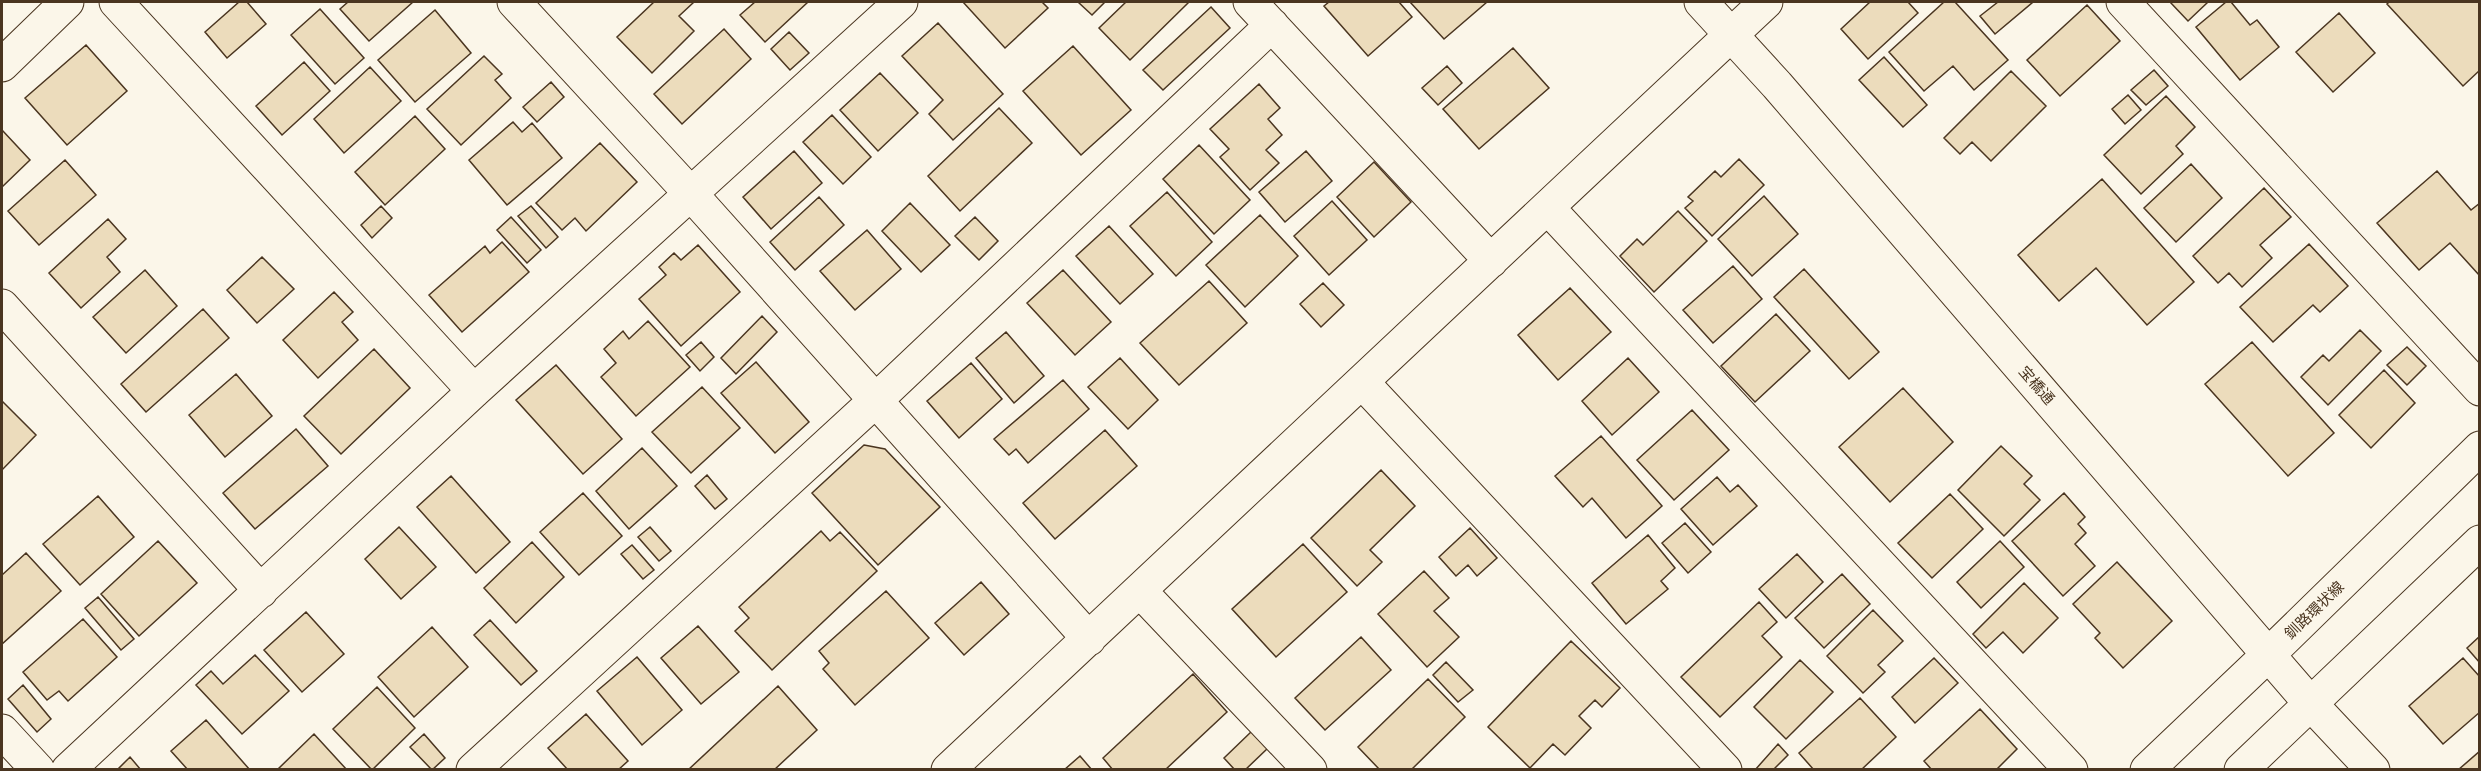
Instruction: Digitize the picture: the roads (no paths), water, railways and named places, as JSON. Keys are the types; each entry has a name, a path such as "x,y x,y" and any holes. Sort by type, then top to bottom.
{"street":[{"path":"2,65 67,2"},
{"path":"116,2 474,392"},
{"path":"514,2 691,194 1089,639"},
{"path":"1250,2 1491,261"},
{"name":"宝橋通","path":"1701,2 2310,703 2373,770"},
{"path":"948,770 1766,2"},
{"path":"2123,2 2480,389"},
{"path":"68,770 474,392 691,194 890,5"},
{"path":"473,770 876,400 1272,25"},
{"path":"1548,208 2071,770"},
{"path":"2,306 261,591"},
{"path":"1362,382 1725,770"},
{"name":"釧路環状線","path":"2147,770 2480,448"},
{"path":"2241,770 2480,542"},
{"path":"1140,591 1310,770"},
{"path":"2,731 38,770"}]}
